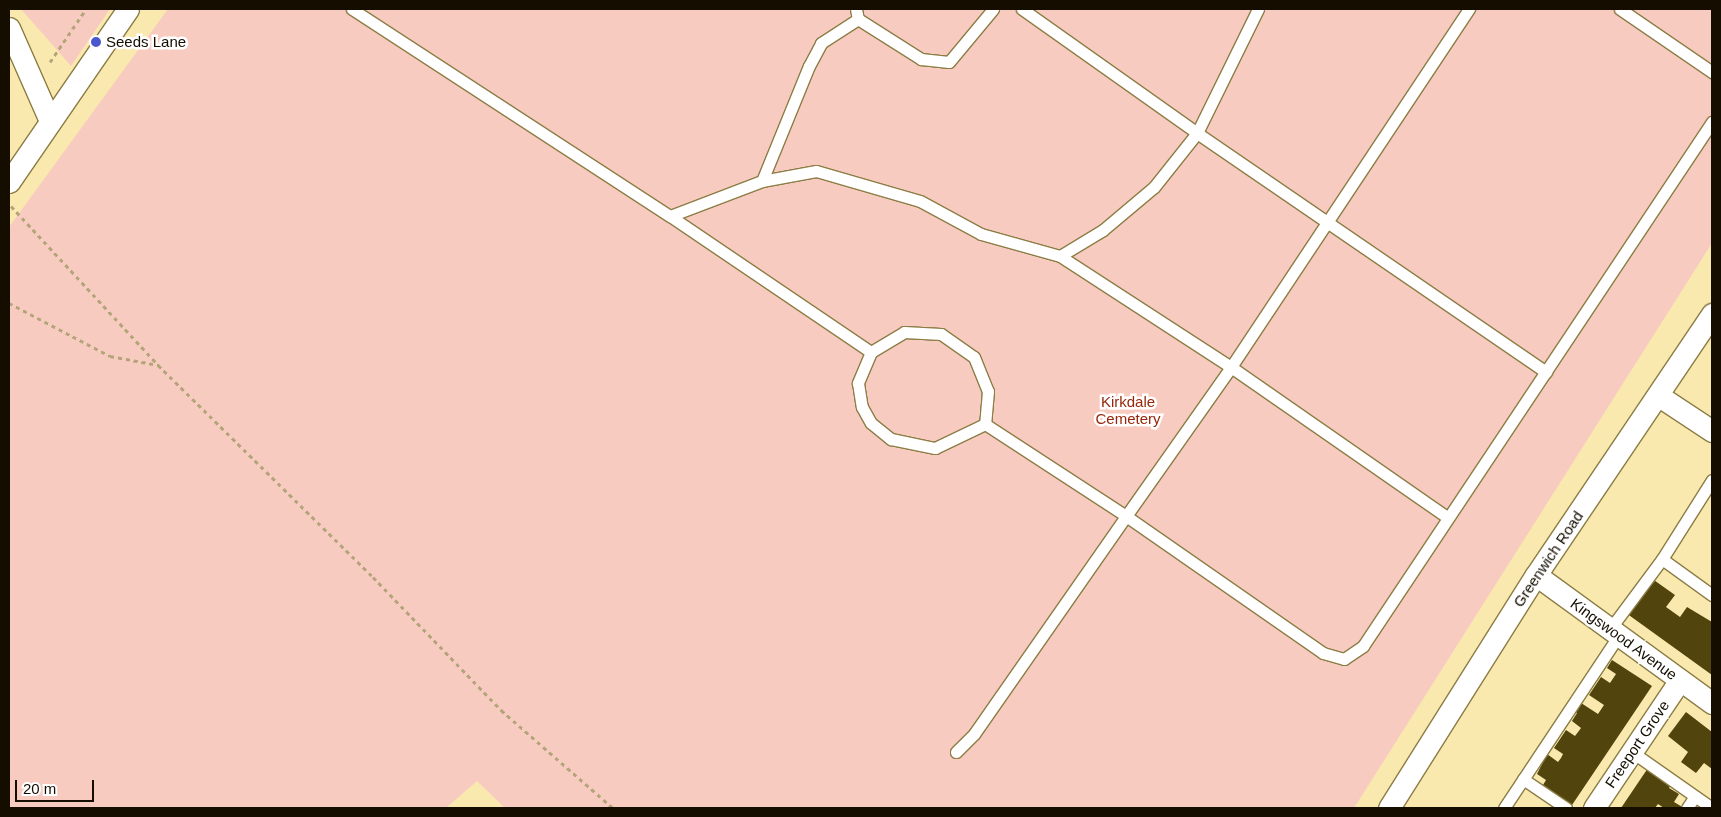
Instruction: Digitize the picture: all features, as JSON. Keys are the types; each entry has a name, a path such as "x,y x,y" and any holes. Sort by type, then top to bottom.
{"street":[{"path":"9,182 128,9"},
{"path":"9,28 50,121"},
{"name":"Greenwich Road","path":"1389,808 1536,575 1659,396 1712,314"},
{"path":"1659,396 1712,431"},
{"name":"Kingswood Avenue","path":"1536,575 1712,703"},
{"name":"Freeport Grove","path":"1594,808 1680,680"}],"lane":[{"path":"352,9 670,216 871,352"},
{"path":"762,182 808,66 821,43 857,14 921,59 949,62 992,9"},
{"path":"1022,9 1197,133 1546,372"},
{"path":"1060,256 1103,230 1154,187 1197,133 1258,9"},
{"path":"956,752 974,734 1231,367 1325,221 1469,9"},
{"path":"1620,9 1712,72"},
{"path":"984,424 1126,516 1323,653 1344,659 1363,646 1712,122"},
{"path":"670,216 762,182 816,171 920,201 981,234 1060,256 1231,367 1448,518"},
{"path":"904,332 941,334 974,357 988,391 984,424 936,448 891,439 871,423 862,406 858,384 871,352 904,332"},
{"path":"1504,808 1712,480"},
{"path":"1662,559 1712,594"},
{"path":"1632,752 1712,808"},
{"path":"1523,779 1566,808"},
{"path":"1687,808 1695,796"}],"path":[{"path":"34,85 86,9"},
{"path":"9,204 158,365 373,577 501,710 613,808"},
{"path":"9,303 110,356 158,365"}],"green space":[{"path":"21,9 110,9 71,66"},
{"name":"Kirkdale Cemetery","path":"168,9 1712,9 1712,243 1354,808 505,808 477,781 446,808 9,808 9,227"}],"building":[{"path":"1651,578 1675,595 1666,607 1680,617 1687,607 1712,622 1712,675 1626,613"},
{"path":"1612,660 1652,686 1572,805 1543,785 1546,780 1537,774 1547,754 1558,762 1561,758 1563,754 1554,748 1566,730 1575,736 1581,728 1572,721 1577,713 1572,709 1578,701 1598,714 1604,705 1589,695 1601,677 1610,683 1616,674 1607,668"},
{"path":"1686,712 1712,732 1712,769 1704,763 1696,773 1681,762 1688,752 1668,736"},
{"path":"1648,768 1672,783 1669,788 1679,794 1674,802 1684,808 1664,808 1658,804 1655,808 1621,808"}],"place":[{"name":"Seeds Lane","path":"96,42"}]}
